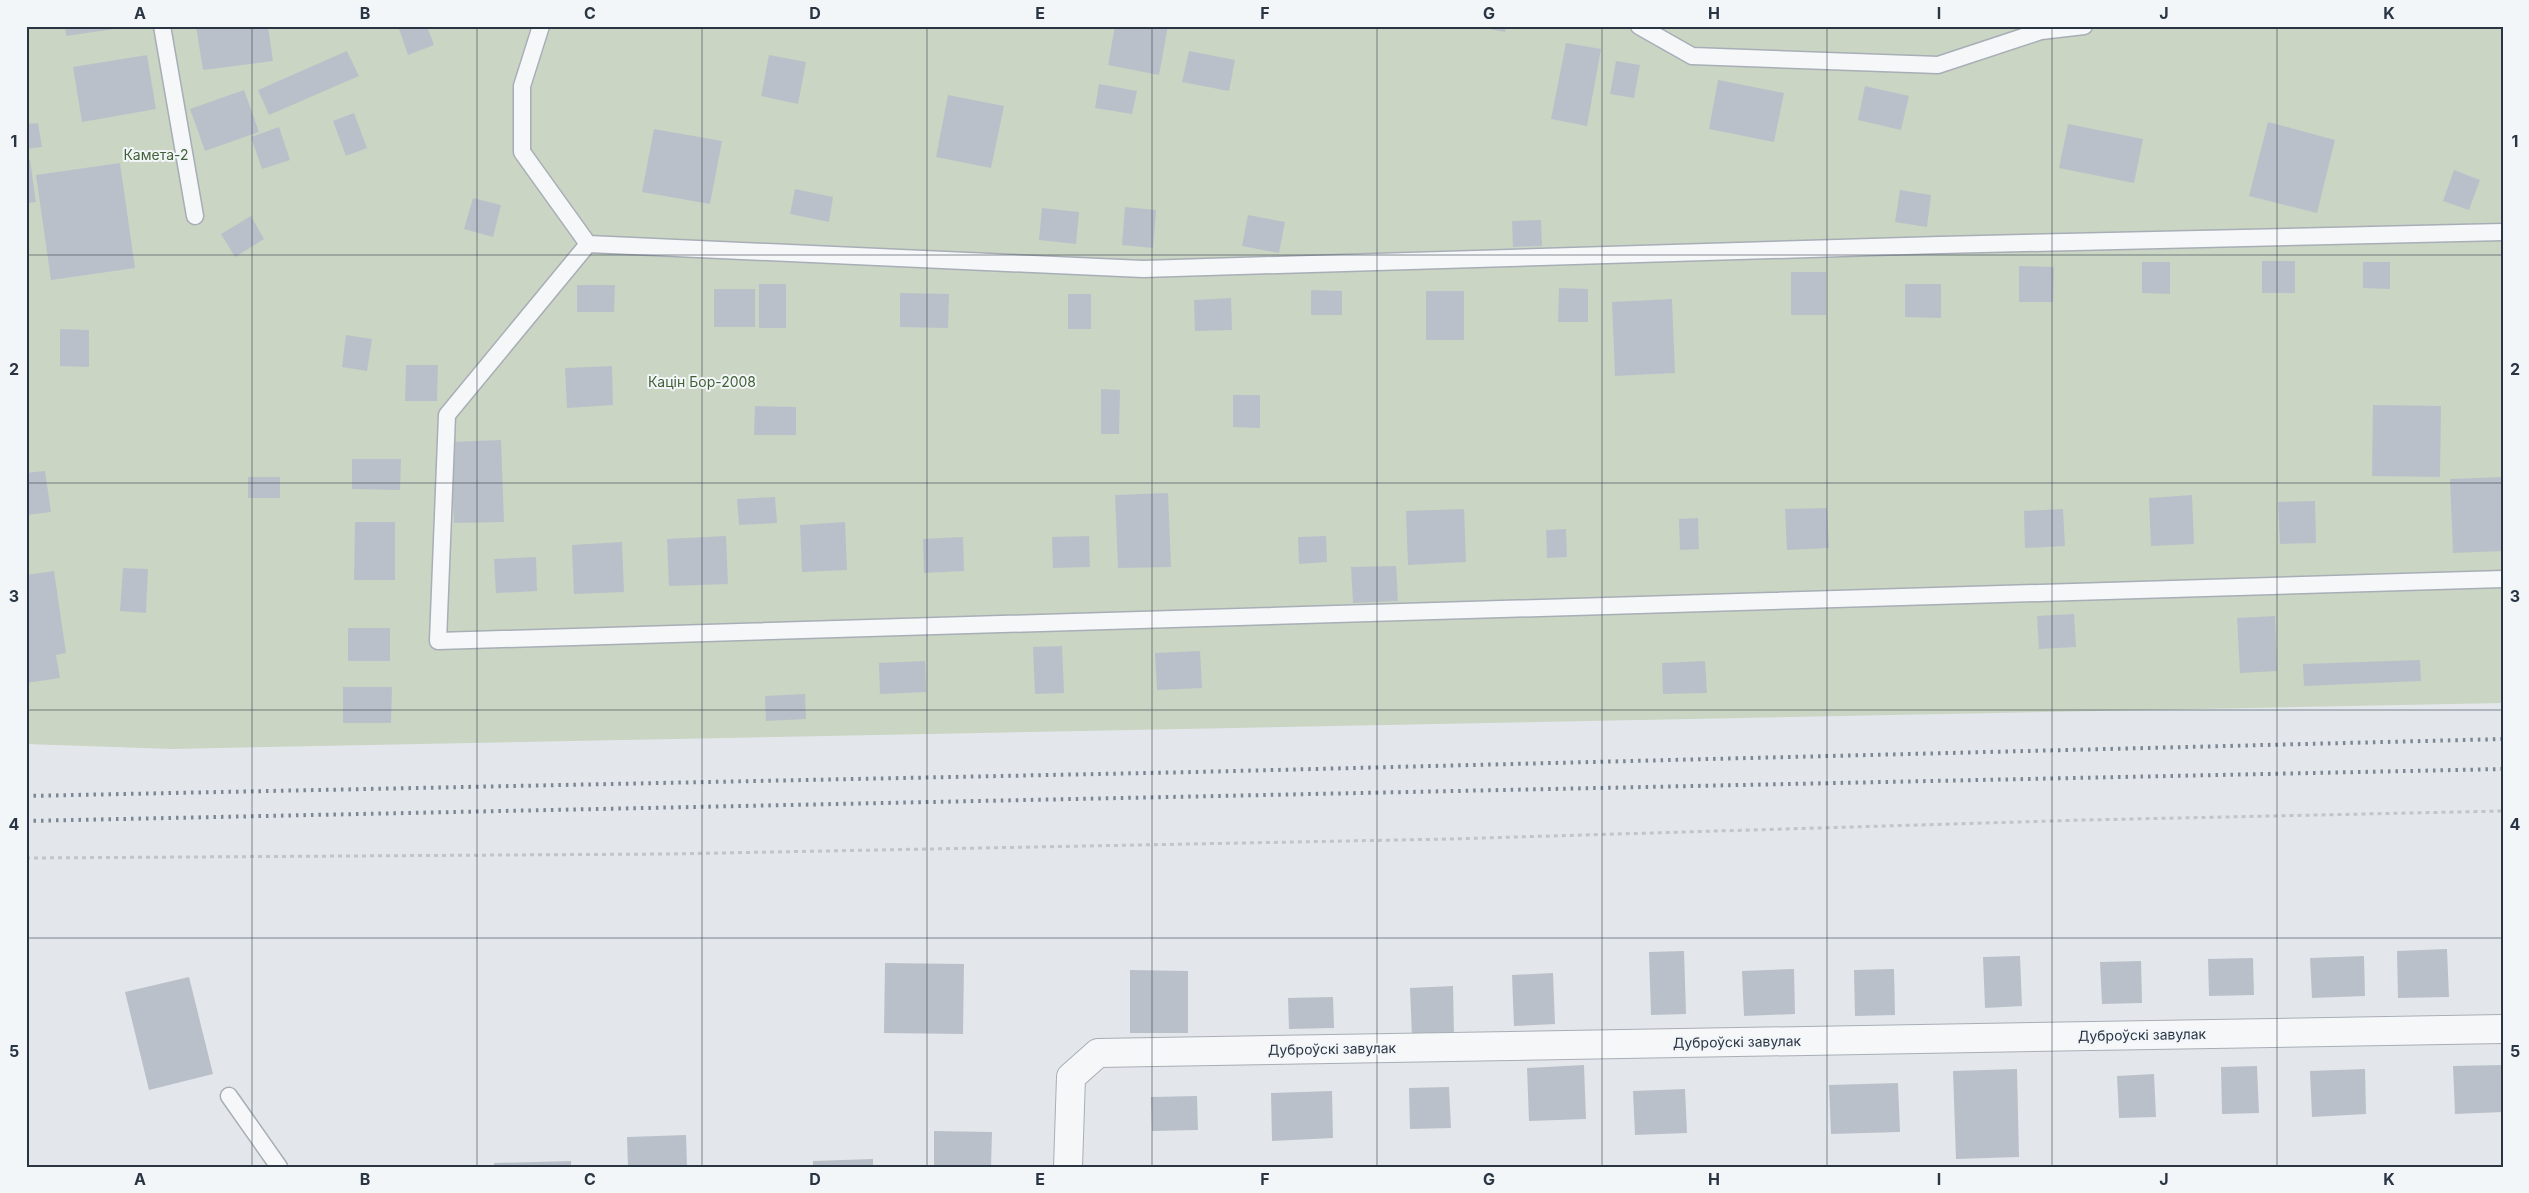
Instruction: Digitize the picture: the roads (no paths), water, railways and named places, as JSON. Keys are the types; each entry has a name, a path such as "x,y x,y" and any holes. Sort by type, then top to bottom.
{"street":[{"name":"Дуброўскі завулак","path":"1068,1167 1071,1077 1098,1053 2503,1029"}],"lane":[{"path":"162,26 195,216"},
{"path":"541,26 522,86 522,152 588,244"},
{"path":"1639,26 1692,56 1938,65 2041,31 2084,26"},
{"path":"588,244 1143,269 1940,245 2503,232"},
{"path":"588,244 447,415 438,641 2503,579"},
{"path":"229,1096 279,1167"}],"railway":[{"path":"26,796 1195,772 2503,739"},
{"path":"26,821 2503,769"}],"park label":[{"name":"Камета-2","path":"156,155"},
{"name":"Кацін Бор-2008","path":"702,382"}]}
